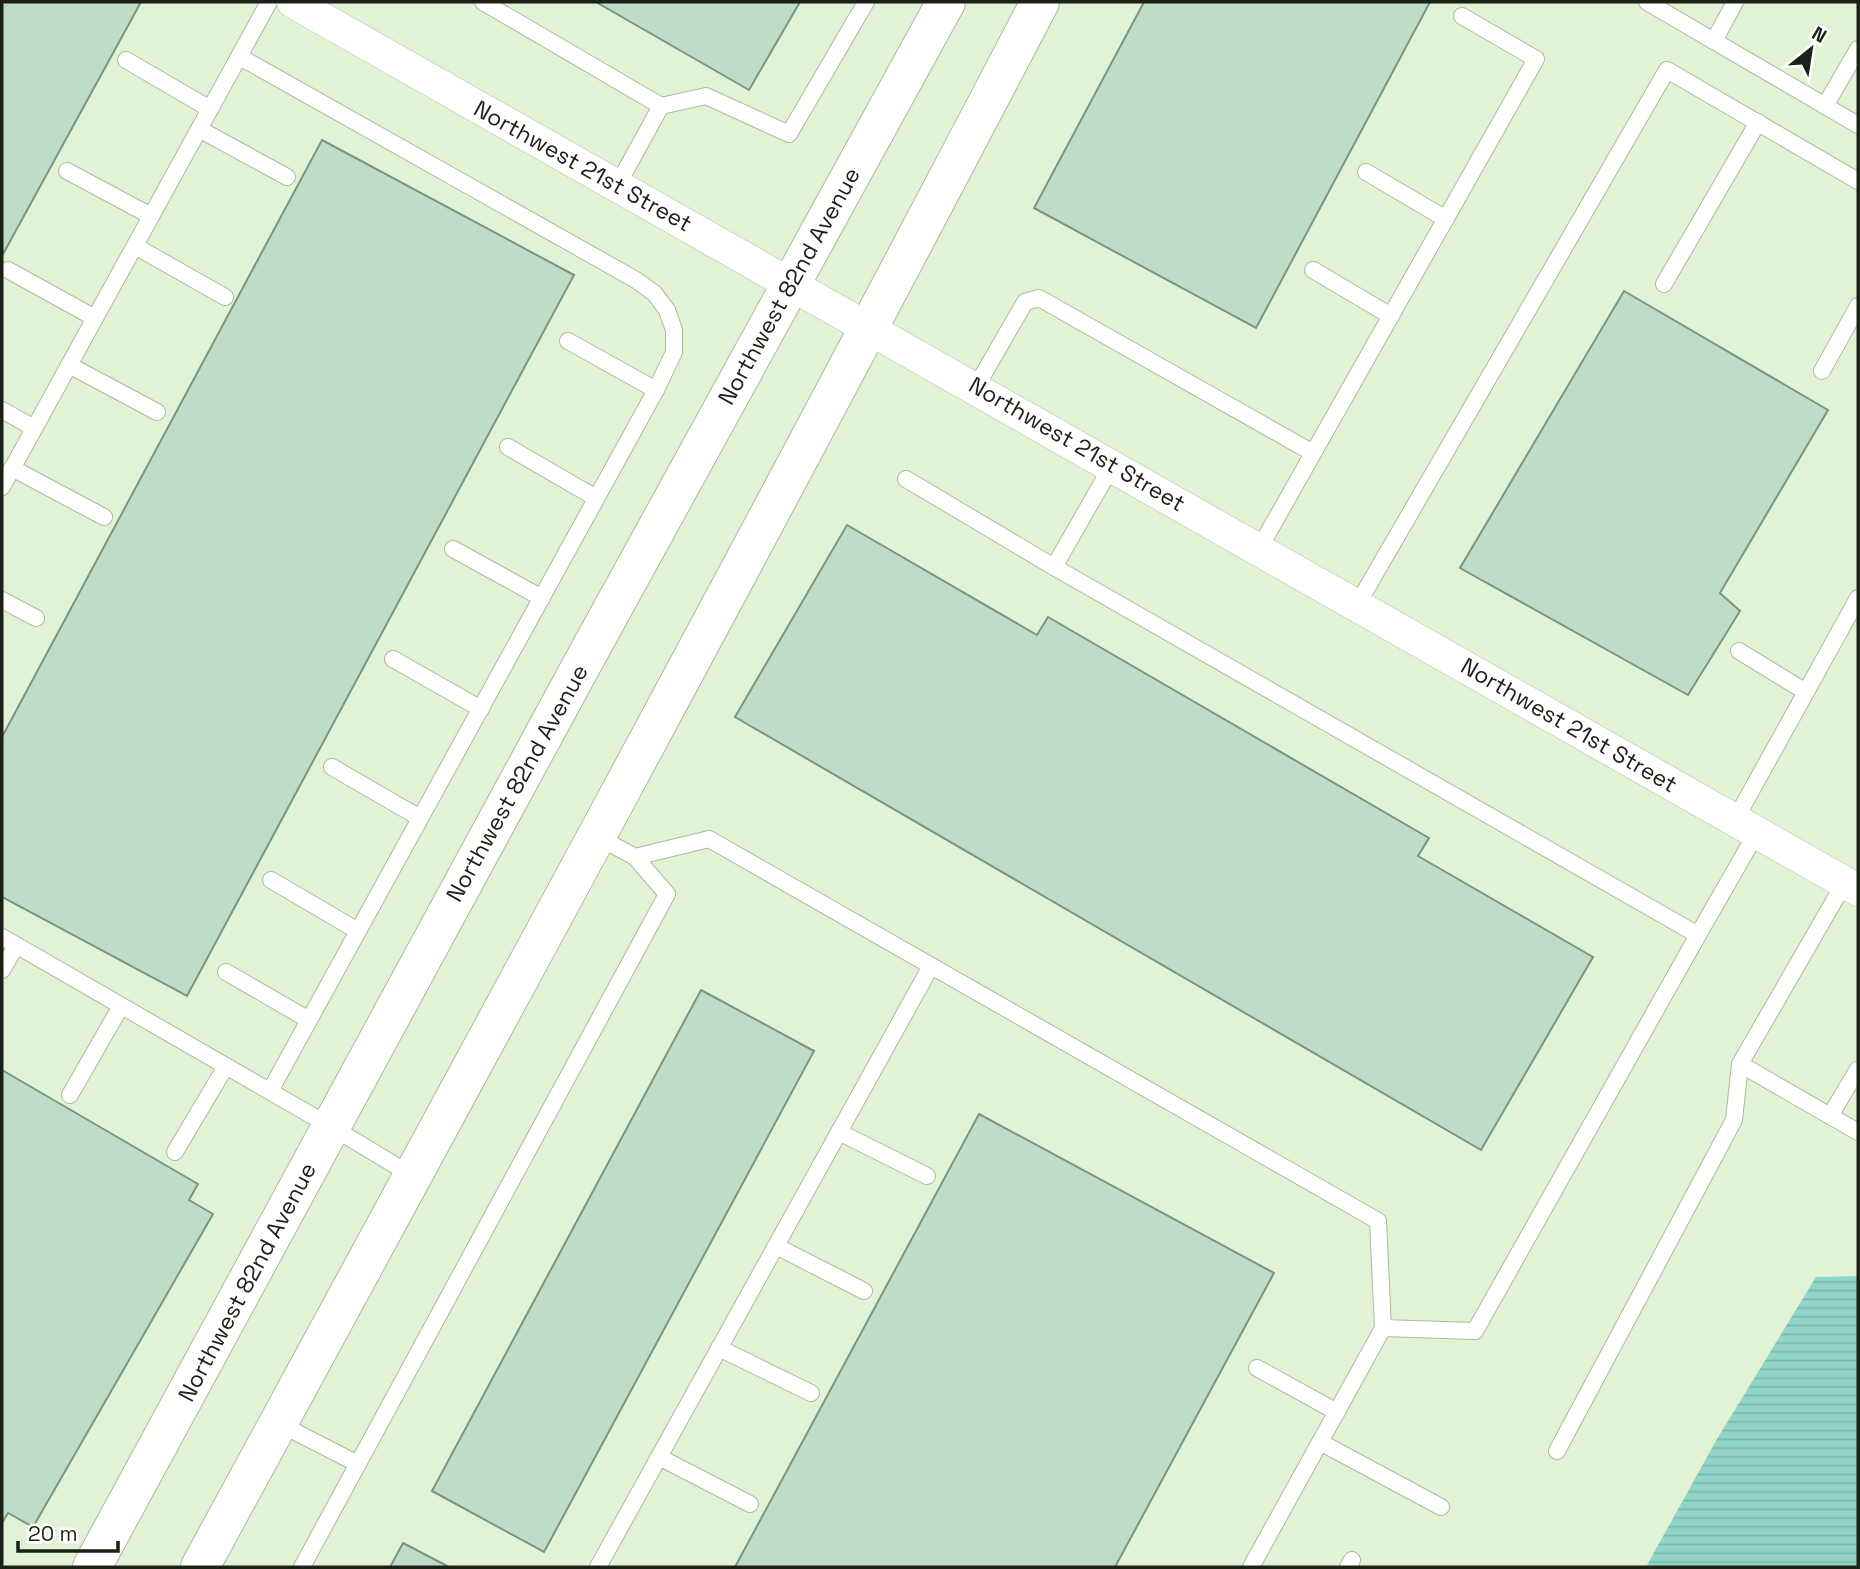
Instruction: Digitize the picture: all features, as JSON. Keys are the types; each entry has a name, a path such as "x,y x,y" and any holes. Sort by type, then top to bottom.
{"street":[{"name":"Northwest 21st Street","path":"293,2 1113,464 1852,886"},
{"name":"Northwest 82nd Avenue","path":"92,1567 330,1126 946,2"},
{"path":"200,1567 870,327 1040,2"}],"lane":[{"path":"2,487 269,2"},
{"path":"484,2 661,106 706,96 789,134 866,2"},
{"path":"1647,2 1858,125"},
{"path":"1714,41 1735,2"},
{"path":"1259,549 1536,59 1462,16"},
{"path":"1825,106 1858,49"},
{"path":"240,57 636,280 654,293 667,310 674,330 674,352 656,390 270,1091"},
{"path":"125,60 211,109"},
{"path":"1357,605 1667,69 1858,181"},
{"path":"617,186 661,106"},
{"path":"1664,284 1758,122"},
{"path":"199,129 287,177"},
{"path":"67,171 151,216"},
{"path":"1366,172 1446,219"},
{"path":"135,246 225,297"},
{"path":"8,270 95,317"},
{"path":"1313,270 1391,316"},
{"path":"976,387 1025,302 1039,298 1313,453"},
{"path":"1822,371 1858,306"},
{"path":"568,341 656,390"},
{"path":"69,365 157,412"},
{"path":"2,410 34,428"},
{"path":"508,447 596,498"},
{"path":"1054,567 1113,464"},
{"path":"12,468 104,517"},
{"path":"906,479 1054,567 1698,935"},
{"path":"453,550 542,598"},
{"path":"1383,1328 1475,1331 1698,935 1806,692 1858,598"},
{"path":"2,600 36,618"},
{"path":"1739,651 1806,692"},
{"path":"393,659 481,709"},
{"path":"331,767 420,818"},
{"path":"302,1567 667,894 635,857 595,836"},
{"path":"635,857 709,839 1378,1221 1383,1328 1251,1567"},
{"path":"271,880 358,931"},
{"path":"1557,1451 1734,1120 1740,1064 1852,886"},
{"path":"2,937 413,1176"},
{"path":"2,970 16,946"},
{"path":"598,1567 931,966"},
{"path":"226,972 309,1020"},
{"path":"70,1095 121,1006"},
{"path":"1740,1064 1858,1132"},
{"path":"175,1152 226,1066"},
{"path":"1830,1116 1858,1069"},
{"path":"839,1132 927,1176"},
{"path":"776,1246 864,1291"},
{"path":"719,1348 811,1393"},
{"path":"1257,1368 1337,1412"},
{"path":"278,1423 358,1464"},
{"path":"1320,1442 1441,1507"},
{"path":"659,1457 750,1504"}],"water":[{"path":"1858,1276 1858,1567 1646,1567 1717,1439 1816,1277"}],"building":[{"path":"2,2 141,2 2,256"},
{"path":"596,2 800,2 749,90"},
{"path":"1144,2 1430,2 1256,328 1034,208"},
{"path":"322,140 574,275 187,996 2,897 2,737"},
{"path":"1624,291 1828,410 1720,593 1740,611 1688,695 1460,568"},
{"path":"847,525 1037,635 1048,617 1429,838 1418,856 1593,957 1481,1150 735,717"},
{"path":"701,990 814,1051 544,1552 432,1491"},
{"path":"2,1070 198,1184 189,1200 213,1214 33,1527 8,1513 2,1523"},
{"path":"979,1114 1274,1273 1115,1567 735,1567"},
{"path":"403,1543 449,1567 390,1567"}]}
